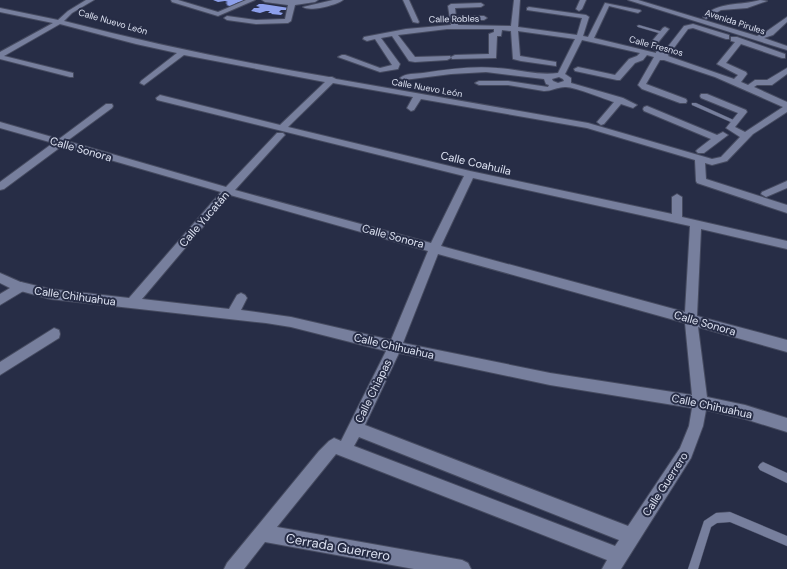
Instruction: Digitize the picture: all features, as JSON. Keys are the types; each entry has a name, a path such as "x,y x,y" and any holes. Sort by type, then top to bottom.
{"street":[{"path":"0,56 91,0"},
{"path":"174,1 218,14 252,0"},
{"path":"265,0 294,5 305,10 340,0"},
{"path":"294,5 315,0"},
{"path":"406,0 420,21 406,22"},
{"path":"580,9 583,0"},
{"name":"Avenida Pirules","path":"631,0 787,43"},
{"name":"Avenida Pirules","path":"649,0 706,17 761,36 787,48"},
{"path":"527,2 517,1 514,29 516,57 553,64"},
{"path":"706,17 719,8 747,6 764,1"},
{"path":"590,40 607,4 638,11"},
{"path":"227,18 256,22 288,21 294,5"},
{"path":"455,26 451,6 481,5"},
{"name":"Calle Nuevo León","path":"0,6 60,20 136,42 149,43 240,64 332,79 588,126 701,154 712,162 722,161 743,139"},
{"path":"529,9 586,17 579,34 579,38 561,75"},
{"name":"Calle Nuevo León","path":"0,10 60,20"},
{"path":"453,18 484,18"},
{"path":"761,36 770,33 787,19"},
{"path":"438,20 442,22 444,26"},
{"name":"Calle Robles","path":"367,39 393,33 444,26 514,29"},
{"path":"683,101 643,86 655,67 655,61 686,27 693,26 726,37"},
{"path":"393,33 412,59 415,60 493,56 493,34 498,34 498,28"},
{"path":"776,28 787,32"},
{"name":"Calle Fresnos","path":"514,29 544,32 590,40 660,57 736,82 787,105"},
{"path":"660,57 659,49 652,46 664,31"},
{"path":"342,57 380,70 395,67 396,64 377,36"},
{"path":"736,82 743,74 721,64 737,40 782,56"},
{"path":"144,83 183,52"},
{"path":"578,69 617,78 632,61 640,58 645,53"},
{"path":"0,56 70,75"},
{"path":"404,78 440,72 498,70 548,78 553,75 561,75 567,78 568,80 566,84"},
{"path":"749,88 755,82 769,83 787,70"},
{"path":"548,78 549,82 555,85 566,84 633,105"},
{"name":"Calle Yucatán","path":"131,304 281,131 332,79"},
{"path":"478,83 508,84 544,89 550,89 555,85"},
{"path":"411,108 418,96"},
{"path":"704,96 743,112 730,128 743,139"},
{"name":"Calle Coahuila","path":"160,98 281,131 696,224 787,246"},
{"path":"432,109 436,99"},
{"path":"601,122 620,100"},
{"path":"0,187 109,106"},
{"path":"743,139 750,132 787,108"},
{"path":"647,109 716,138"},
{"name":"Calle Sonora","path":"0,125 228,191 435,247 787,346"},
{"path":"743,139 723,135 716,138 701,154 701,181 787,209"},
{"name":"Calle Chiapas","path":"345,449 395,347 435,247 470,174"},
{"path":"766,194 787,184"},
{"path":"677,197 677,220"},
{"name":"Calle Guerrero","path":"615,563 686,453 696,426 700,402 691,319 696,224"},
{"name":"Calle Chihuahua","path":"0,278 21,287 50,294 233,314 291,322 395,347 550,379 700,402 745,412 787,425"},
{"path":"0,300 21,287"},
{"path":"233,314 241,298"},
{"path":"0,369 54,334"},
{"path":"355,428 631,536"},
{"path":"233,569 324,456 334,446 345,449 615,563"},
{"name":"Cerrada Guerrero","path":"261,533 462,569"}],"lane":[{"path":"639,26 664,31"},
{"path":"633,42 652,46"},
{"path":"694,104 735,122"},
{"path":"763,467 787,478"},
{"path":"693,569 707,524 716,518 730,517 787,542"}],"building":[{"path":"213,0 243,0 247,2 242,4 239,2 235,4 238,5 234,7 226,5 228,4 225,3 228,2 225,1 218,2"},
{"path":"259,4 289,8 286,10 281,10 279,12 283,13 281,15 268,13 270,11 260,13 251,11 254,8 260,7 256,6"}]}
